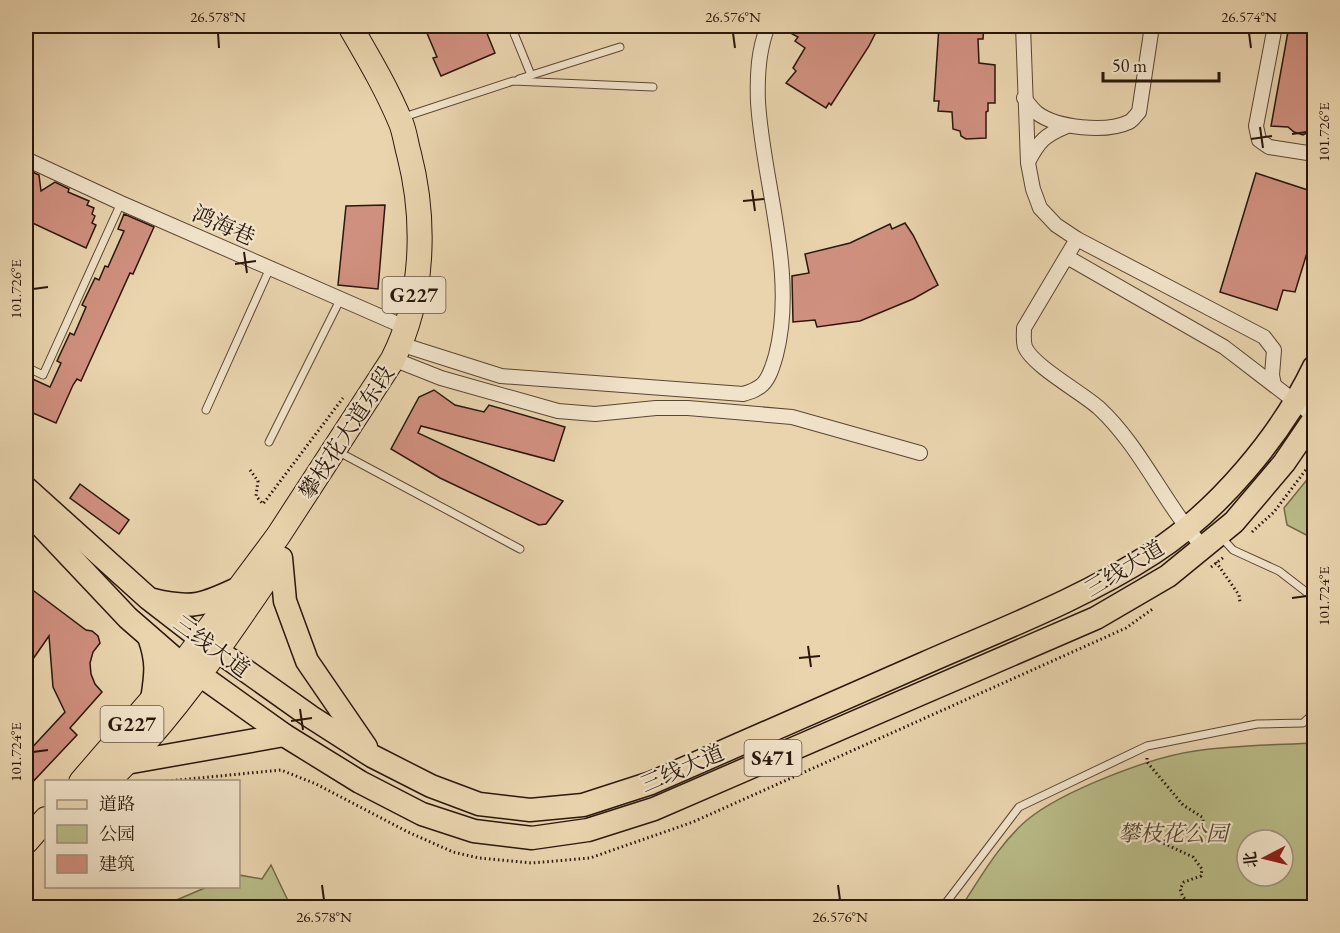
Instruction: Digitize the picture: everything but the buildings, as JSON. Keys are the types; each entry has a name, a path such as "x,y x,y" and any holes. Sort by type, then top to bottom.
{"highway":[{"name":"攀枝花大道东段","path":"109,780 126,763 209,645 281,558 340,452 403,349 417,278 419,226 414,173 404,117 357,27"},
{"name":"攀枝花大道东段","path":"209,645 241,587 340,452"},
{"name":"攀枝花大道东段","path":"83,780 152,700 191,670"},
{"path":"26,842 45,820"},
{"path":"26,860 45,841"}],"main road":[{"name":"三线大道","path":"37,513 209,645 310,717 372,756 431,786 479,804 530,810 583,805 651,783 1085,593 1155,552 1217,502 1265,445 1295,401 1314,367"},
{"name":"三线大道","path":"26,488 37,513 128,618 191,670 284,735 360,782 422,814 474,831 532,838 588,830 654,809 1096,618 1218,549 1234,522 1284,463 1314,418"},
{"path":"281,558 285,601 306,661 372,756"},
{"path":"148,598 173,605 191,606 241,587"},
{"path":"149,637 156,657 156,678 152,700"},
{"path":"126,763 284,735"}],"street":[{"path":"403,349 501,376 743,394 765,383 773,368 781,337 783,297 778,240 758,105 758,66 768,26"},
{"path":"1023,26 1028,162 1033,189 1040,208 1056,225 1077,239 1264,337 1274,350 1272,375 1274,385"},
{"path":"1024,99 1035,112 1051,121 1067,126 1103,128 1130,122 1139,112 1152,26"},
{"path":"1275,26 1256,126 1259,140 1269,147 1314,153"},
{"path":"1028,162 1037,144 1049,133 1067,126"},
{"name":"鸿海巷","path":"26,159 49,174 121,203 340,300 403,349"},
{"path":"1077,239 1024,328 1024,345 1031,357 1109,417 1128,441 1185,528 1218,549"},
{"path":"1067,257 1224,347 1314,418"},
{"path":"403,349 464,385 558,411 595,414 656,408 688,408 792,417 920,453"}],"lane":[{"path":"511,26 531,75"},
{"path":"404,117 620,47"},
{"path":"513,81 654,87"},
{"path":"26,367 44,375 121,203"},
{"path":"206,410 270,268"},
{"path":"269,442 340,300"},
{"path":"340,452 520,549"},
{"path":"1218,549 1279,571 1314,598"},
{"path":"942,908 1019,807 1147,746 1257,724 1303,723 1314,713"}],"path":[{"path":"250,470 258,482 255,496 263,504 348,390"},
{"path":"1239,602 1239,595 1218,549 1274,512 1314,459"},
{"path":"1147,762 1184,805 1202,818 1204,824 1200,828 1164,837 1163,843 1193,857 1202,869 1201,876 1184,882 1180,889 1183,897 1195,908"}],"green space":[{"path":"1314,471 1314,539 1287,525 1284,508"},
{"name":"攀枝花公园","path":"1314,743 1314,907 961,907 991,861 1017,829 1042,809 1062,798 1108,777 1177,754 1254,746"},
{"path":"271,865 291,907 160,907 205,888 240,888 240,875 262,879"}]}
